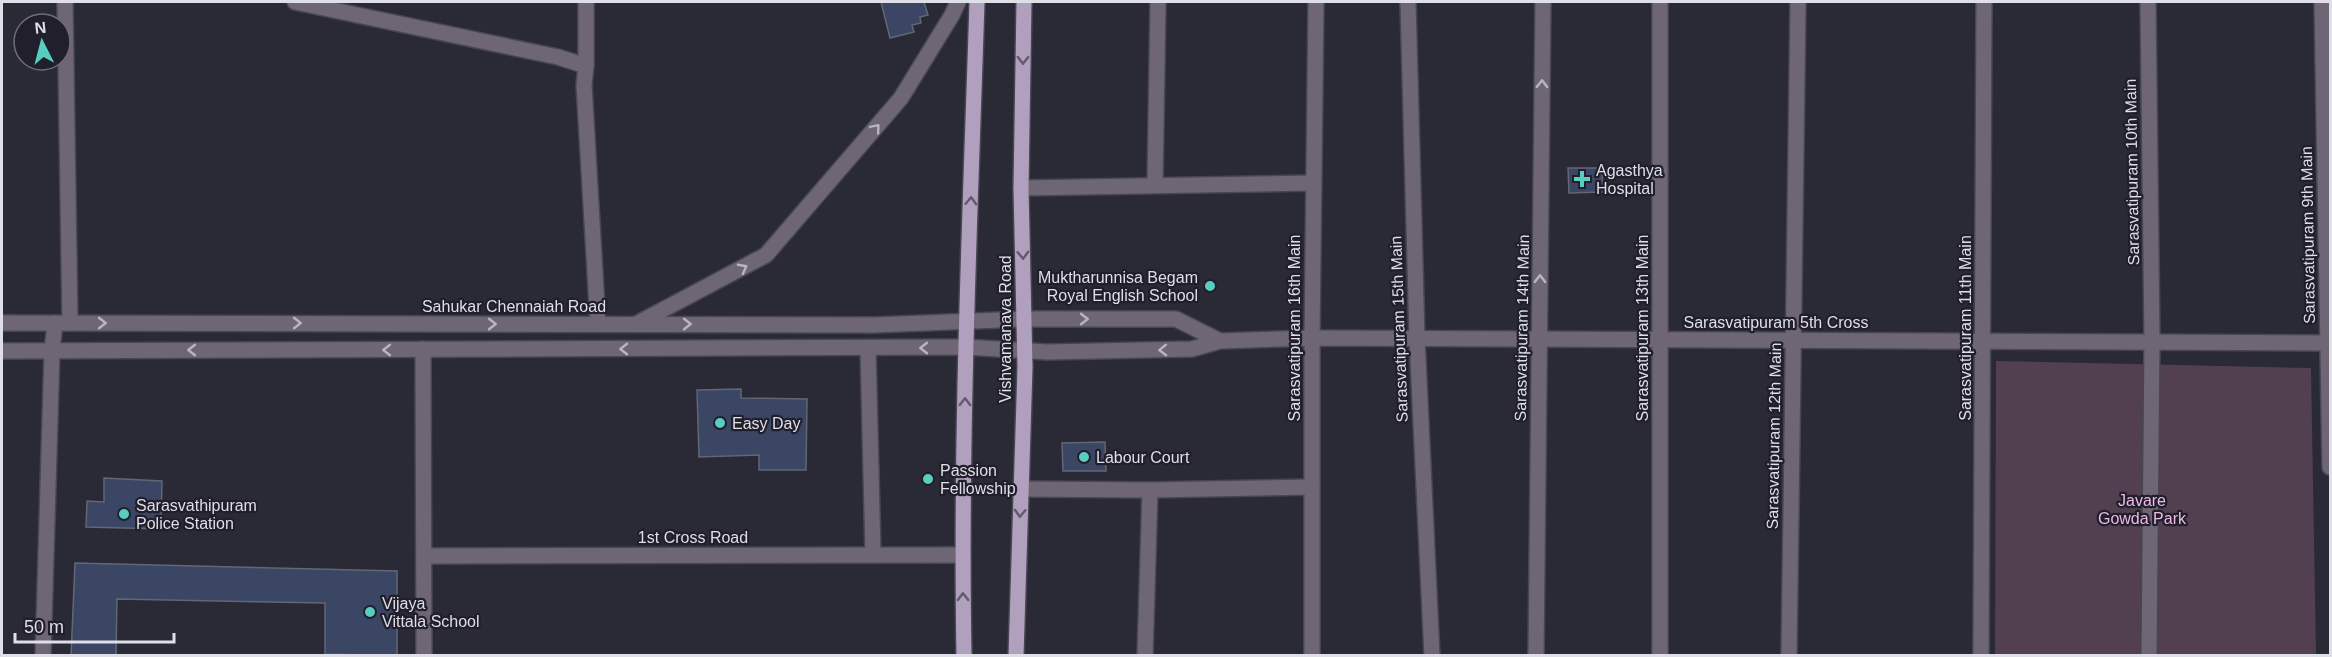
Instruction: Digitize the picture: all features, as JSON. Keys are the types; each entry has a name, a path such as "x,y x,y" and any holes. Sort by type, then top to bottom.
{"main road":[{"path":"964,656 962,555 966,347 977,2"},
{"name":"Vishvamanava Road","path":"1016,656 1026,319 1021,188 1024,2"}],"street":[{"path":"43,656 52,351 63,323 65,2"},
{"path":"295,2 558,57 586,66"},
{"path":"586,2 584,85 598,324"},
{"path":"635,324 766,255 901,99 958,2"},
{"path":"1155,184 1158,2"},
{"name":"Sarasvatipuram 16th Main","path":"1312,656 1312,338 1316,2"},
{"name":"Sarasvatipuram 15th Main","path":"1408,2 1417,338 1432,656"},
{"name":"Sarasvatipuram 14th Main","path":"1536,656 1543,2"},
{"name":"Sarasvatipuram 13th Main","path":"1660,2 1660,656"},
{"name":"Sarasvatipuram 12th Main","path":"1789,656 1798,2"},
{"name":"Sarasvatipuram 11th Main","path":"1981,656 1984,2"},
{"name":"Sarasvatipuram 10th Main","path":"2148,2 2152,342 2149,656"},
{"name":"Sarasvatipuram 9th Main","path":"2322,2 2331,467"},
{"path":"1021,188 1313,183"},
{"name":"Sahukar Chennaiah Road","path":"2,323 874,325 1026,319"},
{"name":"Sarasvatipuram 5th Cross","path":"1026,319 1176,319 1220,340"},
{"name":"Sarasvatipuram 5th Cross","path":"1024,350 1047,352 1192,349 1220,340 1312,338 2329,344"},
{"path":"2,351 966,347 1024,350"},
{"path":"868,348 873,554"},
{"path":"423,350 424,656"},
{"path":"1021,489 1150,490 1312,487"},
{"path":"1145,656 1150,490"},
{"name":"1st Cross Road","path":"424,556 962,555"}],"green space":[{"name":"Javare Gowda Park","path":"1996,361 2311,368 2316,655 1995,656"}],"building":[{"path":"881,2 924,2 928,15 920,17 921,23 912,25 914,32 890,38"},
{"path":"1568,168 1602,168 1603,192 1569,193"},
{"path":"741,389 741,398 807,399 806,470 759,470 759,455 699,457 697,390"},
{"name":"Labour Court","path":"1105,442 1106,471 1063,471 1062,443"},
{"name":"Sarasvathipuram Police Station","path":"104,478 162,481 161,529 86,527 87,501 104,502"},
{"path":"75,563 397,571 397,656 325,654 325,603 117,599 116,656 71,656"}],"place":[{"name":"Agasthya Hospital","path":"1582,179"},
{"name":"Muktharunnisa Begam Royal English School","path":"1210,286"},
{"name":"Easy Day","path":"720,423"},
{"name":"Labour Court","path":"1084,457"},
{"name":"Passion Fellowship","path":"928,479"},
{"name":"Sarasvathipuram Police Station","path":"124,514"},
{"name":"Vijaya Vittala School","path":"370,612"}]}
